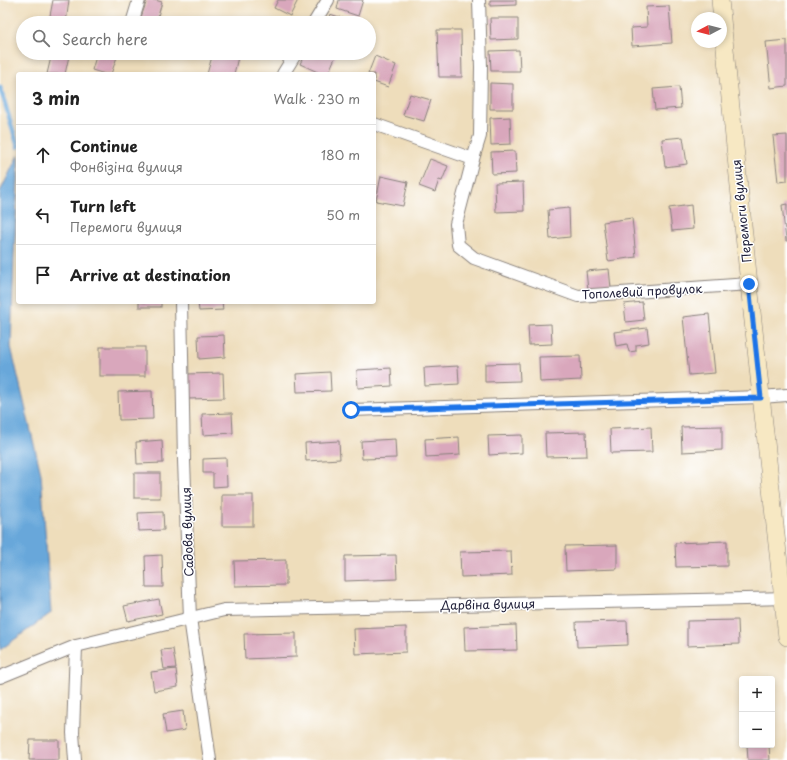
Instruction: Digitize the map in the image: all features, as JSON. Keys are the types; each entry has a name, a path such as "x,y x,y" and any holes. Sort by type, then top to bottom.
{"main road":[{"name":"Перемоги вулиця","path":"720,0 761,398 785,598 787,637"}],"street":[{"path":"134,16 139,0"},
{"path":"318,16 328,0"},
{"name":"Тополевий провулок","path":"479,0 480,136 456,224 458,245 474,258 578,296 749,284"},
{"path":"284,72 292,60"},
{"path":"376,125 473,159"},
{"name":"Садова вулиця","path":"181,304 184,468 190,618 210,760"},
{"path":"351,410 761,398 787,395"},
{"name":"Дарвіна вулиця","path":"0,677 76,646 224,610 785,598"},
{"path":"75,760 73,733 76,646"}],"water":[{"path":"16,159 16,216 11,347 41,474 51,613 0,650 0,192"}],"building":[{"path":"53,0 69,0 67,16 50,16"},
{"path":"147,0 162,2 158,16 141,16"},
{"path":"278,0 298,0 290,16 274,8"},
{"path":"339,0 363,0 358,16 337,9"},
{"path":"490,0 516,0 516,5 490,6"},
{"path":"669,6 672,43 632,46 631,28 647,27 646,7"},
{"path":"490,18 518,18 518,39 491,40"},
{"path":"437,30 461,30 462,77 439,77"},
{"path":"787,40 787,86 771,88 766,42"},
{"path":"519,50 520,71 491,71 490,51"},
{"path":"376,56 396,65 388,87 376,83 376,72 369,72 373,60 376,60"},
{"path":"50,60 68,60 65,72 47,72"},
{"path":"95,60 116,60 112,72 98,72 92,70"},
{"path":"211,60 237,60 234,72 208,72"},
{"path":"302,60 334,60 329,72 318,72 300,64"},
{"path":"490,83 513,84 513,109 490,109"},
{"path":"679,87 681,108 655,110 653,89"},
{"path":"410,94 431,100 424,121 403,115"},
{"path":"510,117 511,144 491,145 490,118"},
{"path":"787,135 787,181 778,182 773,136"},
{"path":"683,137 687,164 665,167 662,139"},
{"path":"515,151 516,173 492,174 491,152"},
{"path":"430,159 448,166 442,181 439,180 435,192 419,186"},
{"path":"381,176 408,182 403,206 376,201"},
{"path":"523,182 524,211 496,212 495,183"},
{"path":"787,204 787,241 786,241 782,205"},
{"path":"691,205 693,229 672,231 669,208"},
{"path":"569,208 570,237 550,239 548,210"},
{"path":"632,218 636,257 608,261 603,222"},
{"path":"609,269 611,288 588,290 586,271"},
{"path":"642,302 644,320 626,322 624,304"},
{"path":"139,304 161,304 161,307 139,307"},
{"path":"198,304 222,304 223,310 199,311"},
{"path":"709,314 715,373 689,375 683,317"},
{"path":"551,324 552,344 529,345 528,325"},
{"path":"647,328 649,343 636,345 636,351 629,352 627,344 616,346 614,332"},
{"path":"224,335 225,357 199,359 198,336"},
{"path":"100,347 145,347 145,376 100,376"},
{"path":"580,356 581,380 540,382 539,357"},
{"path":"519,363 520,381 485,382 485,364"},
{"path":"458,366 459,384 425,386 424,368"},
{"path":"391,368 392,386 358,388 357,370"},
{"path":"330,372 331,391 297,392 296,374"},
{"path":"223,373 224,398 188,399 187,374"},
{"path":"152,391 153,419 119,420 118,392"},
{"path":"232,413 233,433 203,435 202,414"},
{"path":"722,426 722,450 682,452 681,427"},
{"path":"651,427 652,452 611,453 610,429"},
{"path":"586,432 587,456 546,457 545,433"},
{"path":"522,435 522,453 489,455 488,436"},
{"path":"459,437 460,455 426,457 425,439"},
{"path":"395,439 396,458 362,459 361,441"},
{"path":"162,440 163,463 137,464 136,442"},
{"path":"339,441 340,459 306,461 305,443"},
{"path":"226,458 227,486 213,487 213,473 203,473 203,459"},
{"path":"134,473 160,473 160,498 134,498"},
{"path":"222,495 253,495 253,526 222,526"},
{"path":"163,512 164,530 139,531 138,513"},
{"path":"727,541 727,566 676,567 675,543"},
{"path":"617,545 617,569 566,571 565,546"},
{"path":"511,551 512,575 461,577 460,552"},
{"path":"162,555 163,587 146,587 145,556"},
{"path":"396,555 397,579 345,581 345,556"},
{"path":"286,560 286,585 235,586 234,561"},
{"path":"159,599 162,614 128,621 124,606"},
{"path":"738,620 739,644 687,646 687,621"},
{"path":"627,621 628,645 577,647 576,622"},
{"path":"516,625 517,650 465,651 464,627"},
{"path":"406,627 406,652 355,654 354,629"},
{"path":"296,633 296,657 245,659 244,634"},
{"path":"173,649 176,668 164,669 161,650"},
{"path":"176,669 178,687 154,691 151,672"},
{"path":"183,711 185,730 166,733 163,714"},
{"path":"30,740 59,740 59,760 29,760"},
{"path":"747,748 769,748 770,760 748,760"}],"waterway":[{"path":"0,87 16,140"}],"route":[{"path":"351,410 761,398 749,284"}]}
